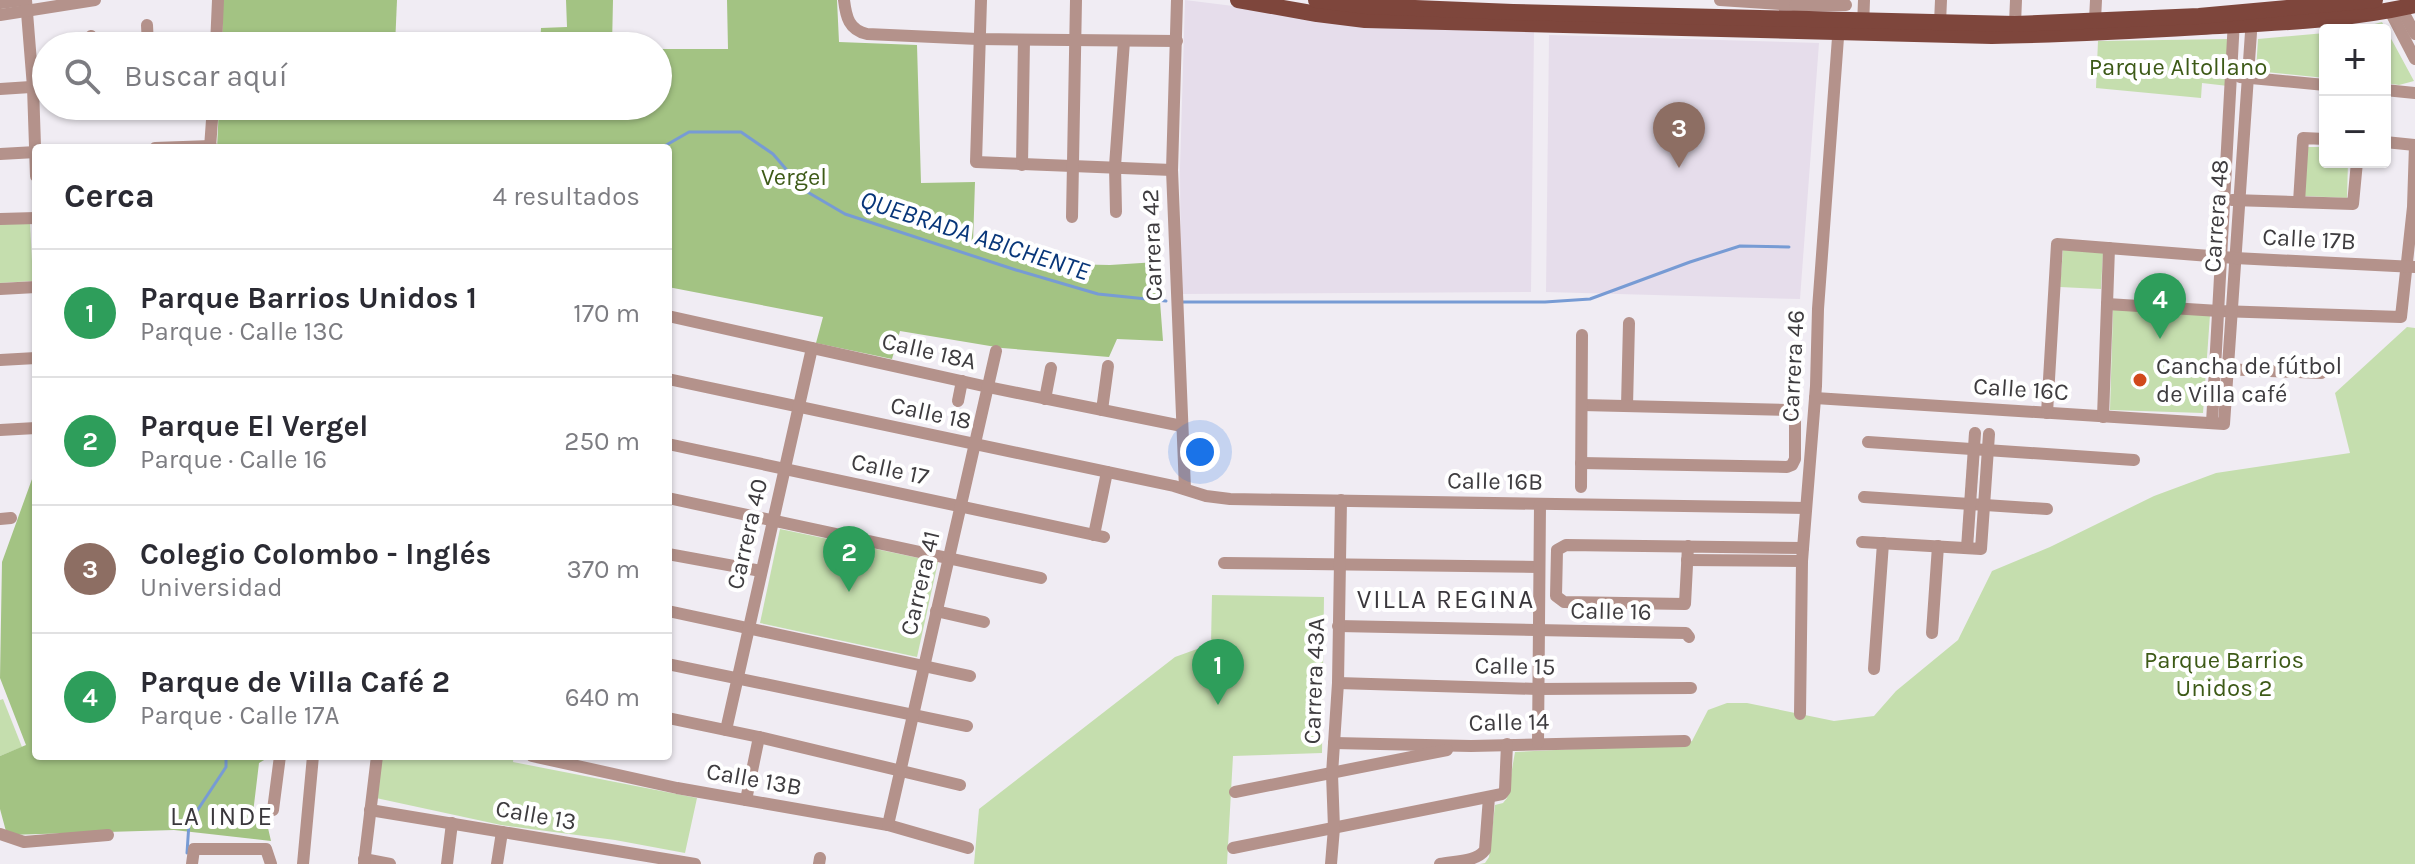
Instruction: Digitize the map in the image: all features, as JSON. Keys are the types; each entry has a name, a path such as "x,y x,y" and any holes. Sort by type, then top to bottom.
{"main road":[{"path":"1238,0 1365,20 1838,27 1992,36 2234,20 2375,0"},
{"path":"1325,1 1766,10 1838,27"},
{"path":"2252,18 2363,16 2402,8"},
{"path":"1863,28 1940,23 2234,20"}],"street":[{"path":"0,3 95,0"},
{"path":"217,32 218,0"},
{"path":"844,0 846,17 852,26 867,34 978,39 1177,41"},
{"path":"981,0 976,162 1172,170"},
{"path":"1072,217 1076,0"},
{"name":"Carrera 42","path":"1177,0 1172,170 1185,489"},
{"path":"1720,0 1740,0 1766,10 1795,2 1846,5"},
{"path":"1863,28 1864,0"},
{"path":"1940,23 1941,0"},
{"path":"2015,24 2016,0"},
{"path":"2095,20 2096,0"},
{"path":"0,15 25,4"},
{"path":"25,4 32,46"},
{"path":"2402,8 2415,34"},
{"path":"2402,8 2415,59"},
{"name":"Carrera 48","path":"2218,423 2225,311 2235,258 2252,18"},
{"name":"Carrera 48","path":"2225,311 2222,257 2234,20"},
{"path":"147,25 147,32"},
{"name":"Carrera 46","path":"1800,714 1802,555 1838,27"},
{"path":"1022,165 1024,40"},
{"path":"1116,212 1115,166 1124,41"},
{"path":"2232,76 2319,84"},
{"path":"0,89 32,87"},
{"path":"2391,91 2415,93"},
{"path":"36,144 37,120"},
{"path":"210,144 212,120"},
{"path":"2299,202 2303,138 2319,139"},
{"path":"2107,304 2401,317 2412,266 2415,145 2391,143"},
{"path":"0,154 32,152"},
{"path":"2225,199 2353,204 2356,168"},
{"path":"0,219 32,218"},
{"name":"Calle 17B","path":"2047,413 2057,244 2235,258 2412,266"},
{"path":"2103,417 2109,248"},
{"path":"0,289 32,287"},
{"name":"Calle 18A","path":"672,317 988,387 1182,426"},
{"path":"1627,406 1629,323"},
{"path":"1581,487 1582,335"},
{"name":"Carrera 40","path":"726,730 812,348"},
{"name":"Carrera 41","path":"888,825 996,351"},
{"path":"0,360 32,358"},
{"path":"1102,410 1108,366"},
{"path":"1045,399 1051,368"},
{"path":"2221,369 2321,373"},
{"name":"Calle 18","path":"672,380 1185,489"},
{"path":"958,401 962,381"},
{"name":"Calle 16C","path":"1815,398 2218,423"},
{"path":"1581,463 1787,467 1795,459 1795,417 1787,410 1582,405"},
{"path":"0,430 32,428"},
{"path":"1975,433 1978,505"},
{"path":"1862,542 1974,548 1989,434"},
{"path":"1868,442 2134,460"},
{"name":"Calle 17","path":"672,445 1099,536 1107,472"},
{"name":"Calle 16B","path":"1185,489 1230,499 1806,508"},
{"path":"1864,497 2047,509"},
{"path":"672,499 1041,578"},
{"name":"Carrera 43A","path":"1331,864 1341,500"},
{"path":"1538,743 1540,504"},
{"path":"1874,669 1883,543"},
{"path":"1687,553 1685,604 1564,602 1556,596 1557,550 1563,545 1687,553 1802,555"},
{"path":"1932,633 1938,546"},
{"path":"672,555 761,571"},
{"path":"1224,563 1539,567"},
{"path":"936,611 984,622"},
{"path":"672,612 970,676"},
{"name":"Calle 16","path":"1338,626 1686,633 1689,637"},
{"path":"672,665 967,726"},
{"name":"Calle 15","path":"1338,683 1538,689 1691,688"},
{"path":"672,719 960,785"},
{"path":"746,800 759,737"},
{"name":"Calle 14","path":"1334,743 1471,746 1685,741"},
{"path":"1233,848 1502,794 1505,790 1507,744"},
{"path":"1235,792 1471,746"},
{"path":"273,810 279,760"},
{"path":"303,864 313,760"},
{"path":"376,760 364,862 390,864"},
{"name":"Calle 13B","path":"550,760 677,788 888,825 968,848"},
{"path":"1440,864 1477,857 1485,850 1489,797"},
{"name":"Calle 13","path":"370,810 638,859 695,864"},
{"path":"447,864 452,823"},
{"path":"1,832 24,842 108,835"},
{"path":"497,864 502,832"},
{"path":"192,864 194,849 266,849 271,864"}],"shaded area":[{"path":"1185,0 1534,31 1531,292 1181,294 1180,168"},
{"path":"1549,35 1819,43 1800,299 1546,292"}],"green space":[{"path":"223,0 397,0 396,32 222,32"},
{"path":"566,0 613,0 612,32 541,32 541,28 567,27"},
{"name":"Vergel","path":"727,0 837,0 839,42 917,45 921,183 975,182 973,243 1061,264 1157,262 1163,341 1117,339 1109,357 1002,348 900,331 892,359 816,343 823,317 672,288 672,144 217,144 218,120 672,120 672,49 728,49"},
{"path":"2319,34 2319,77 2256,71 2258,39"},
{"name":"Parque Altollano","path":"2229,39 2228,86 2202,83 2201,98 2096,88 2098,41"},
{"path":"2391,39 2414,81 2391,84"},
{"path":"2307,147 2319,147 2319,168 2348,168 2347,198 2304,196"},
{"path":"30,222 32,281 0,283 0,223"},
{"path":"2063,250 2103,253 2101,289 2060,287"},
{"path":"2113,309 2210,315 2203,413 2110,410"},
{"name":"Parque Barrios Unidos 2","path":"2407,327 2415,328 2415,864 1480,864 1489,857 1495,805 1507,798 1515,752 1684,744 1692,741 1708,710 1727,703 1747,703 1834,721 1874,716 1896,691 1958,640 1992,571 2050,547 2154,496 2216,473 2350,453 2335,393"},
{"path":"32,479 32,760 264,760 259,763 253,813 265,815 271,841 174,830 7,835 0,809 0,756 26,745 0,678 2,562"},
{"path":"780,529 938,562 917,657 760,623"},
{"path":"1212,595 1324,597 1322,753 1233,756 1227,864 974,864 979,809 1175,657 1211,644"},
{"path":"3,699 22,747 0,756 0,700"},
{"path":"381,760 513,760 697,798 685,853 501,825 376,798"}],"waterway":[{"name":"QUEBRADA ABICHENTE","path":"668,144 689,132 741,132 773,154 804,190 845,214 1098,294 1166,301"},
{"path":"1182,302 1545,302 1590,299 1740,246 1789,247"},
{"name":"QUEBRADA ABICHENTE","path":"187,853 189,823 226,767 226,760"}],"place":[{"name":"Colegio Colombo - Inglés","path":"1679,168"},
{"name":"Parque de Villa Café 2","path":"2160,339"},
{"name":"Cancha de fútbol de Villa café","path":"2140,380"},
{"name":"Parque El Vergel","path":"849,592"},
{"name":"Parque Barrios Unidos 1","path":"1218,705"}],"district":[{"name":"VILLA REGINA","path":"1446,599"},
{"name":"LA INDE","path":"222,816"}]}
